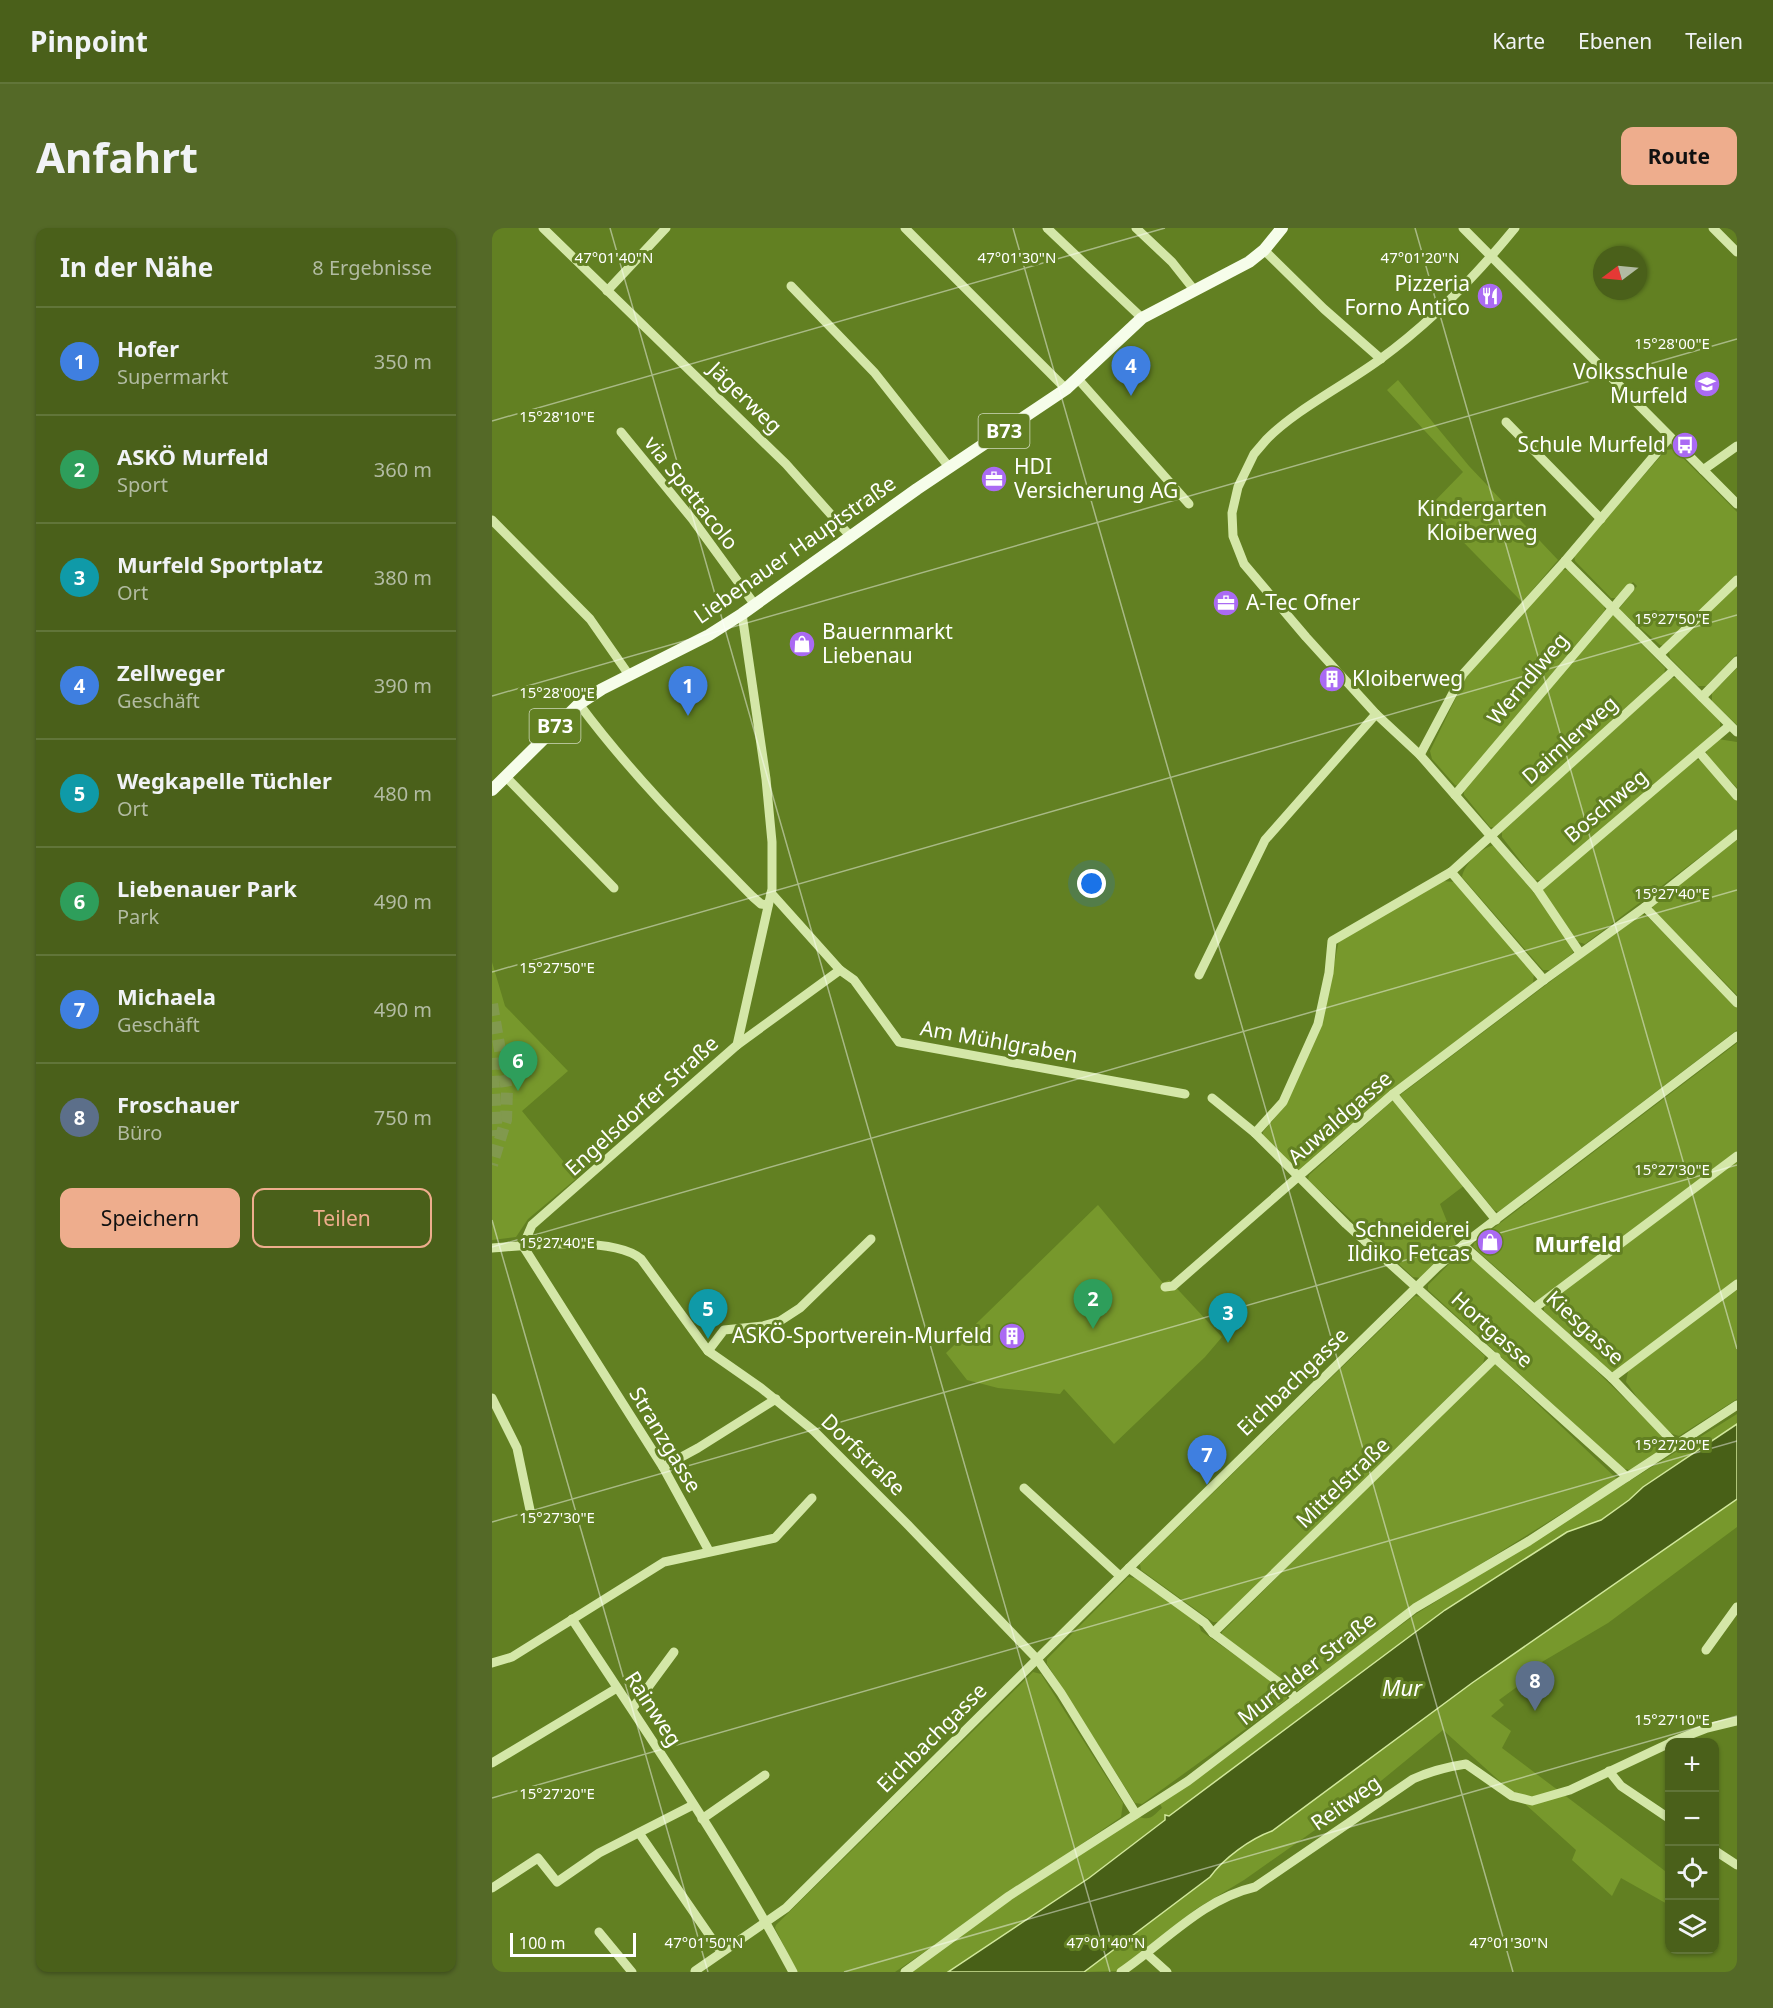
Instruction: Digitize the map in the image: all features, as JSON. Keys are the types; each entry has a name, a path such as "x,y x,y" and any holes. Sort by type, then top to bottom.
{"main road":[{"name":"Liebenauer Hauptstraße","path":"492,790 547,733 629,675 709,635 742,614 949,467 1066,389 1142,318 1241,268 1264,250 1280,229"}],"street":[{"name":"Jägerweg","path":"543,228 786,464 851,537"},
{"path":"607,291 666,228"},
{"path":"905,228 1066,389"},
{"path":"1047,228 1142,318"},
{"path":"1136,228 1172,262 1195,291"},
{"path":"1463,228 1737,504"},
{"path":"1515,228 1492,257 1430,320 1380,359 1269,436 1254,454 1239,487 1232,513 1233,536 1244,564 1376,714 1420,755 1537,889 1580,953"},
{"path":"1713,228 1737,252"},
{"path":"1264,250 1324,309 1380,359"},
{"path":"791,286 874,372 949,467"},
{"path":"1078,379 1189,504"},
{"path":"1506,422 1601,519"},
{"name":"via Spettacolo","path":"621,432 693,520 755,605"},
{"path":"1420,755 1463,674 1565,561 1670,437"},
{"path":"1703,470 1737,446"},
{"path":"492,520 590,620 629,675"},
{"path":"1565,561 1733,729"},
{"path":"1660,654 1737,580"},
{"name":"Werndlweg","path":"1455,795 1630,588"},
{"name":"Engelsdorfer Straße","path":"523,1246 532,1225 737,1045 771,893 772,842 766,779 742,614"},
{"path":"1702,697 1737,661"},
{"name":"Daimlerweg","path":"1491,836 1674,670"},
{"path":"582,710 671,814 753,897 761,904 768,905"},
{"path":"1198,975 1265,840 1376,714"},
{"name":"Boschweg","path":"1537,889 1699,752 1733,729"},
{"path":"1699,752 1737,796"},
{"path":"506,777 614,888"},
{"name":"Auwaldgasse","path":"1165,1287 1173,1286 1299,1179 1393,1094 1580,953 1645,908 1737,834"},
{"path":"1212,1098 1255,1134 1283,1102 1299,1060 1318,1024 1329,973 1332,941 1451,872 1491,836"},
{"path":"1451,872 1544,980"},
{"name":"Am Mühlgraben","path":"771,893 840,970 854,980 899,1042 1185,1094"},
{"path":"1645,908 1737,1003"},
{"path":"737,1045 840,970"},
{"name":"Eichbachgasse","path":"767,1922 786,1908 882,1815 1120,1576 1417,1287 1463,1245 1737,1036"},
{"path":"1393,1094 1496,1220"},
{"name":"Hortgasse","path":"1255,1134 1299,1179 1627,1477"},
{"path":"1536,1307 1737,1156"},
{"path":"708,1351 724,1330 772,1324 800,1308 871,1239"},
{"name":"Dorfstraße","path":"492,1248 607,1245 630,1251 640,1259 708,1351 776,1399 814,1431 1037,1659 1061,1693 1136,1814"},
{"name":"Kiesgasse","path":"1463,1245 1536,1307 1612,1378 1676,1445"},
{"name":"Stranzgasse","path":"523,1246 663,1467 709,1551"},
{"path":"1612,1378 1737,1284"},
{"name":"Mittelstraße","path":"1214,1633 1496,1357"},
{"path":"492,1398 517,1448 530,1510"},
{"path":"663,1467 776,1399"},
{"name":"Murfelder Straße","path":"905,1972 1009,1896 1188,1781 1415,1608 1529,1541 1737,1405"},
{"path":"1024,1488 1120,1576"},
{"path":"492,1663 512,1657 664,1562 775,1538 812,1498"},
{"path":"1129,1568 1205,1623 1214,1633 1289,1690 1296,1699"},
{"path":"1706,1650 1737,1607"},
{"name":"Rainweg","path":"572,1619 767,1922 793,1972"},
{"path":"632,1709 674,1652"},
{"path":"492,1762 617,1688"},
{"name":"Reitweg","path":"1682,1738 1707,1728 1737,1721"},
{"name":"Reitweg","path":"1121,1972 1205,1907 1231,1893 1255,1887 1413,1779 1439,1768 1466,1764 1512,1796 1532,1801 1570,1790 1665,1745"},
{"path":"1609,1771 1621,1786 1665,1816"},
{"path":"702,1819 765,1775"},
{"path":"492,1888 538,1858 557,1882 599,1854 693,1805"},
{"path":"639,1833 721,1952"},
{"path":"1719,1853 1737,1865"},
{"path":"695,1971 767,1922"},
{"path":"599,1932 632,1972"},
{"path":"1147,1954 1167,1972"}],"green space":[{"name":"Kindergarten Kloiberweg","path":"1398,380 1469,466 1558,560 1522,602 1429,507 1463,472 1387,390"},
{"path":"1674,449 1737,512 1737,575 1664,646 1619,609 1637,586 1633,582 1617,598 1611,598 1575,561 1574,555 1666,450"},
{"path":"1559,570 1569,570 1604,606 1605,610 1458,786 1455,785 1432,759 1430,751 1466,677"},
{"path":"1737,584 1737,654 1706,686 1698,686 1670,658 1669,651"},
{"path":"1609,616 1614,616 1665,668 1664,676 1497,828 1490,827 1464,795 1464,790"},
{"path":"1737,668 1737,725 1712,701 1712,693"},
{"path":"1671,678 1678,678 1720,721 1720,730 1541,880 1535,880 1502,837 1502,832"},
{"path":"1718,739 1737,742 1737,788 1707,756 1706,749"},
{"path":"1694,760 1701,760 1737,800 1737,829 1585,944 1578,942 1543,891 1544,886"},
{"path":"1737,840 1737,995 1653,910 1652,905"},
{"path":"1494,845 1535,894 1572,946 1573,953 1550,970 1543,970 1462,877 1474,857"},
{"path":"1443,881 1455,882 1534,973 1533,983 1300,1173 1263,1138 1263,1132 1284,1107 1322,1024 1339,940"},
{"path":"1640,914 1647,916 1737,1008 1737,1030 1498,1212 1400,1095"},
{"path":"492,962 505,1006 568,1071 522,1111 577,1178 528,1219 516,1237 492,1240"},
{"path":"1737,1043 1737,1151 1536,1303 1473,1247 1474,1243"},
{"path":"1392,1101 1401,1106 1465,1185 1440,1204 1456,1244 1421,1278 1413,1277 1308,1180 1309,1175"},
{"path":"1737,1161 1737,1280 1614,1372 1608,1371 1544,1311 1544,1306"},
{"path":"1098,1205 1163,1283 1169,1280 1222,1337 1205,1357 1114,1444 1064,1389 1060,1394 998,1388 967,1380 946,1353"},
{"path":"1466,1253 1571,1346 1665,1438 1666,1447 1629,1470 1622,1468 1428,1290 1428,1285 1459,1254"},
{"path":"1737,1290 1737,1399 1679,1436 1671,1433 1649,1414 1626,1382 1628,1371"},
{"path":"1415,1296 1421,1297 1485,1356 1483,1363 1219,1622 1213,1622 1141,1570 1140,1564"},
{"path":"1493,1362 1617,1479 1415,1605 1297,1691 1222,1637 1222,1632"},
{"path":"1737,1414 1737,1424 1643,1487 1629,1501 1601,1520 1567,1532 1445,1610 1166,1816 1165,1820 1089,1878 948,1972 910,1972 1020,1893 1139,1817 1152,1817 1162,1808 1160,1804 1416,1614"},
{"path":"1737,1499 1737,1527 1608,1623 1530,1669 1533,1675 1499,1700 1504,1705 1491,1716 1511,1731 1502,1748 1665,1871 1665,1903 1621,1878 1612,1896 1572,1860 1576,1850 1443,1730 1359,1799 1244,1880 1196,1909 1118,1971 1084,1972 1210,1877 1238,1850 1272,1831 1472,1683"},
{"path":"1128,1577 1135,1578 1198,1622 1201,1631 1287,1692 1287,1699 1142,1804 1135,1803 1047,1664 1047,1659"},
{"path":"1033,1672 1041,1674 1123,1803 1121,1817 895,1972 797,1972 775,1928 776,1925"}],"water":[{"name":"Mur","path":"1737,1424 1737,1499 1472,1683 1272,1831 1238,1850 1210,1877 1084,1972 948,1972 1089,1878 1165,1820 1165,1815 1169,1816 1445,1610 1567,1532 1601,1520 1643,1487"}],"tunnel":[{"path":"492,1004 507,1091 506,1120 492,1165"},
{"path":"492,1058 497,1136"}],"place":[{"name":"Pizzeria Forno Antico","path":"1490,296"},
{"name":"Volksschule Murfeld","path":"1707,384"},
{"name":"Zellweger","path":"1131,396"},
{"name":"Schule Murfeld","path":"1685,445"},
{"name":"HDI Versicherung AG","path":"994,479"},
{"name":"A-Tec Ofner","path":"1226,603"},
{"name":"Bauernmarkt Liebenau","path":"802,644"},
{"name":"Kloiberweg","path":"1332,679"},
{"name":"Hofer","path":"688,716"},
{"name":"Liebenauer Park","path":"518,1091"},
{"name":"Schneiderei Ildiko Fetcas","path":"1490,1242"},
{"name":"ASKÖ Murfeld","path":"1093,1329"},
{"name":"ASKÖ-Sportverein-Murfeld","path":"1012,1336"},
{"name":"Wegkapelle Tüchler","path":"708,1339"},
{"name":"Murfeld Sportplatz","path":"1228,1343"},
{"name":"Michaela","path":"1207,1485"},
{"name":"Froschauer","path":"1535,1711"}],"district":[{"name":"Murfeld","path":"1578,1244"}]}
